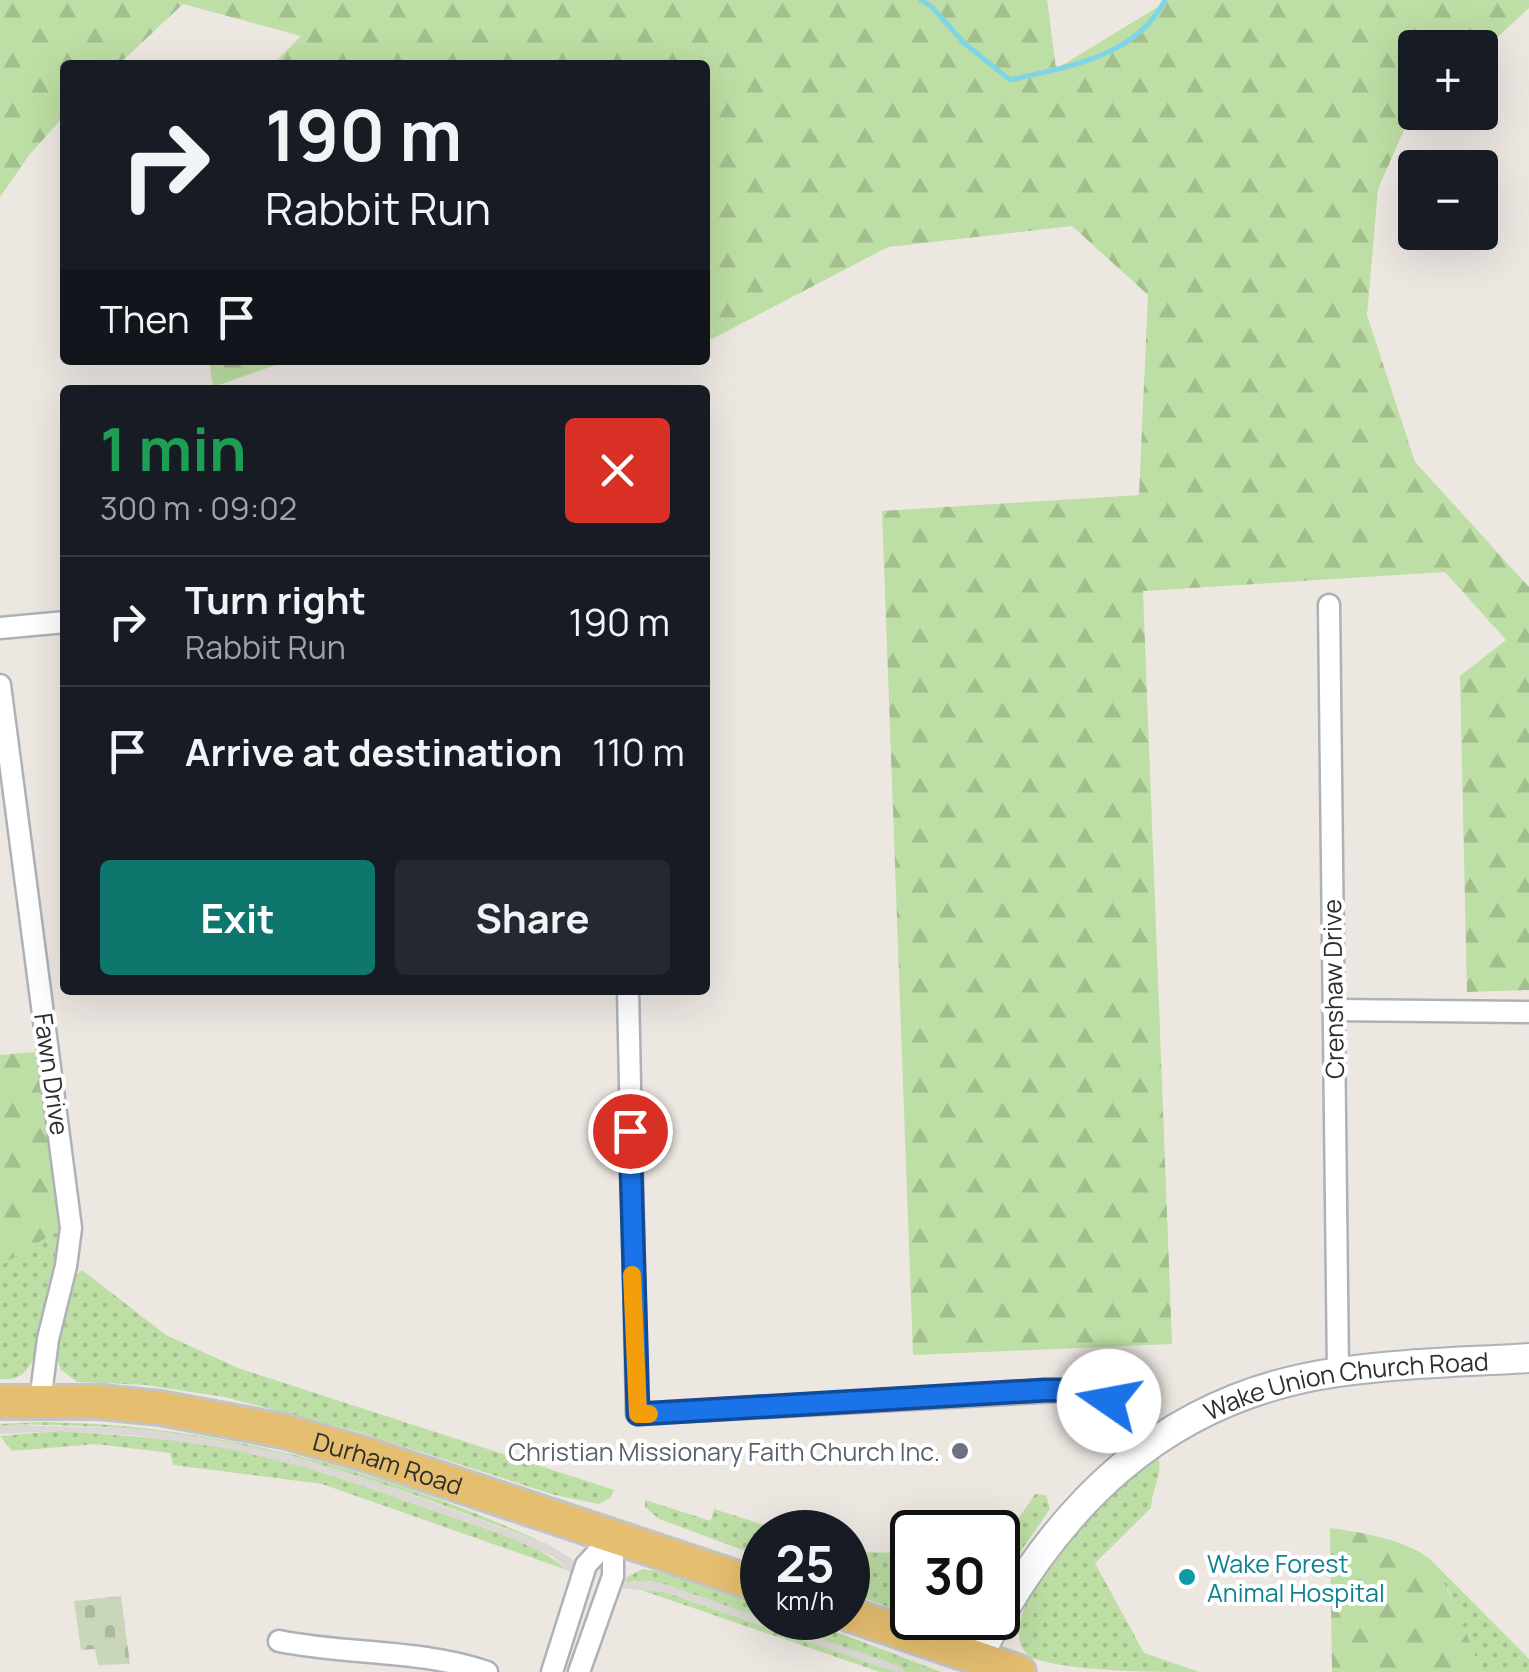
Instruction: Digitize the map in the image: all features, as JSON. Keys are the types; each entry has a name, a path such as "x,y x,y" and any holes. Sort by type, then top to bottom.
{"main road":[{"name":"Durham Road","path":"0,1402 100,1402 160,1408 284,1431 368,1455 740,1579"},
{"path":"870,1621 1019,1672"}],"street":[{"name":"Crenshaw Drive","path":"1330,605 1338,1372"},
{"path":"0,628 60,622"},
{"name":"Fawn Drive","path":"0,685 71,1228 48,1339 40,1402"},
{"path":"628,995 638,1414 1076,1390 1109,1401 1135,1420 1150,1444"},
{"path":"1333,1010 1529,1012"},
{"name":"Wake Union Church Road","path":"978,1658 1014,1590 1046,1546 1104,1482 1150,1444 1226,1401 1338,1372 1529,1358"},
{"path":"552,1672 586,1566 613,1536"},
{"path":"579,1672 613,1576 613,1536"},
{"path":"279,1642 410,1654 458,1662 487,1672"}],"green space":[{"path":"0,0 1047,0 1056,69 1169,0 1529,0 1529,8 1498,36 1498,30 1398,30 1398,130 1404,130 1378,189 1367,315 1415,462 1529,587 1529,990 1467,992 1460,676 1506,640 1445,572 1143,591 1172,1344 913,1355 882,511 1139,495 1148,295 1072,226 888,247 710,338 710,60 277,60 301,36 183,4 123,60 60,60 60,121 0,197"},
{"path":"210,365 276,365 219,385 213,385"},
{"path":"35,1052 62,1228 3,1264 0,1055"},
{"path":"62,1228 51,1301 35,1356 22,1374 0,1379 0,1262 3,1264"},
{"path":"82,1270 166,1335 238,1368 614,1490 610,1498 599,1504 555,1495 359,1432 224,1397 146,1385 77,1382 60,1369 55,1348 71,1280"},
{"path":"41,1422 107,1425 173,1432 302,1457 428,1496 551,1546 378,1483 260,1449 139,1429 0,1426"},
{"path":"59,1431 185,1442 283,1461 511,1538 567,1570 322,1484 173,1465 170,1453 96,1444 12,1451 0,1436"},
{"path":"1158,1456 1151,1508 1095,1563 1144,1653 1199,1672 1090,1669 1049,1663 1032,1658 1020,1643 1020,1622 1044,1570 1100,1500 1123,1478"},
{"path":"1035,1494 1046,1495 1050,1509 1020,1552 1020,1516"},
{"path":"645,1500 711,1521 714,1509 740,1517 740,1549 659,1519 645,1507"},
{"path":"1330,1528 1389,1540 1421,1553 1438,1573 1456,1608 1482,1672 1332,1672"},
{"path":"870,1552 890,1553 890,1608 870,1600"},
{"path":"1425,1554 1529,1659 1529,1672 1482,1672 1449,1592"},
{"path":"643,1569 674,1574 740,1597 740,1615 634,1581 628,1583 625,1578"},
{"path":"638,1589 664,1592 740,1618 740,1624"},
{"path":"121,1596 130,1664 98,1665 95,1649 81,1650 74,1601"},
{"path":"787,1640 803,1640 896,1672 880,1672"},
{"path":"818,1640 857,1640 941,1672 905,1672 899,1666"}],"shaded area":[{"path":"0,1426 141,1429 287,1454 380,1483 551,1546 572,1559 576,1578 554,1557 496,1532 326,1473 230,1449 140,1436 59,1431 0,1434"},
{"path":"625,1578 628,1583 648,1580 665,1584 740,1610 740,1618 664,1592 618,1588"},
{"path":"803,1640 825,1640 899,1666 905,1672"}],"waterway":[{"path":"921,0 964,43 1010,80 1077,64 1118,47 1152,20 1165,0"}],"slow traffic":[{"path":"632,1275 638,1414 649,1414"}],"place":[{"name":"Christian Missionary Faith Church Inc.","path":"960,1451"},
{"name":"Wake Forest Animal Hospital","path":"1187,1577"}],"route":[{"path":"630,1131 638,1414 1045,1390 1076,1390 1109,1401"}]}
